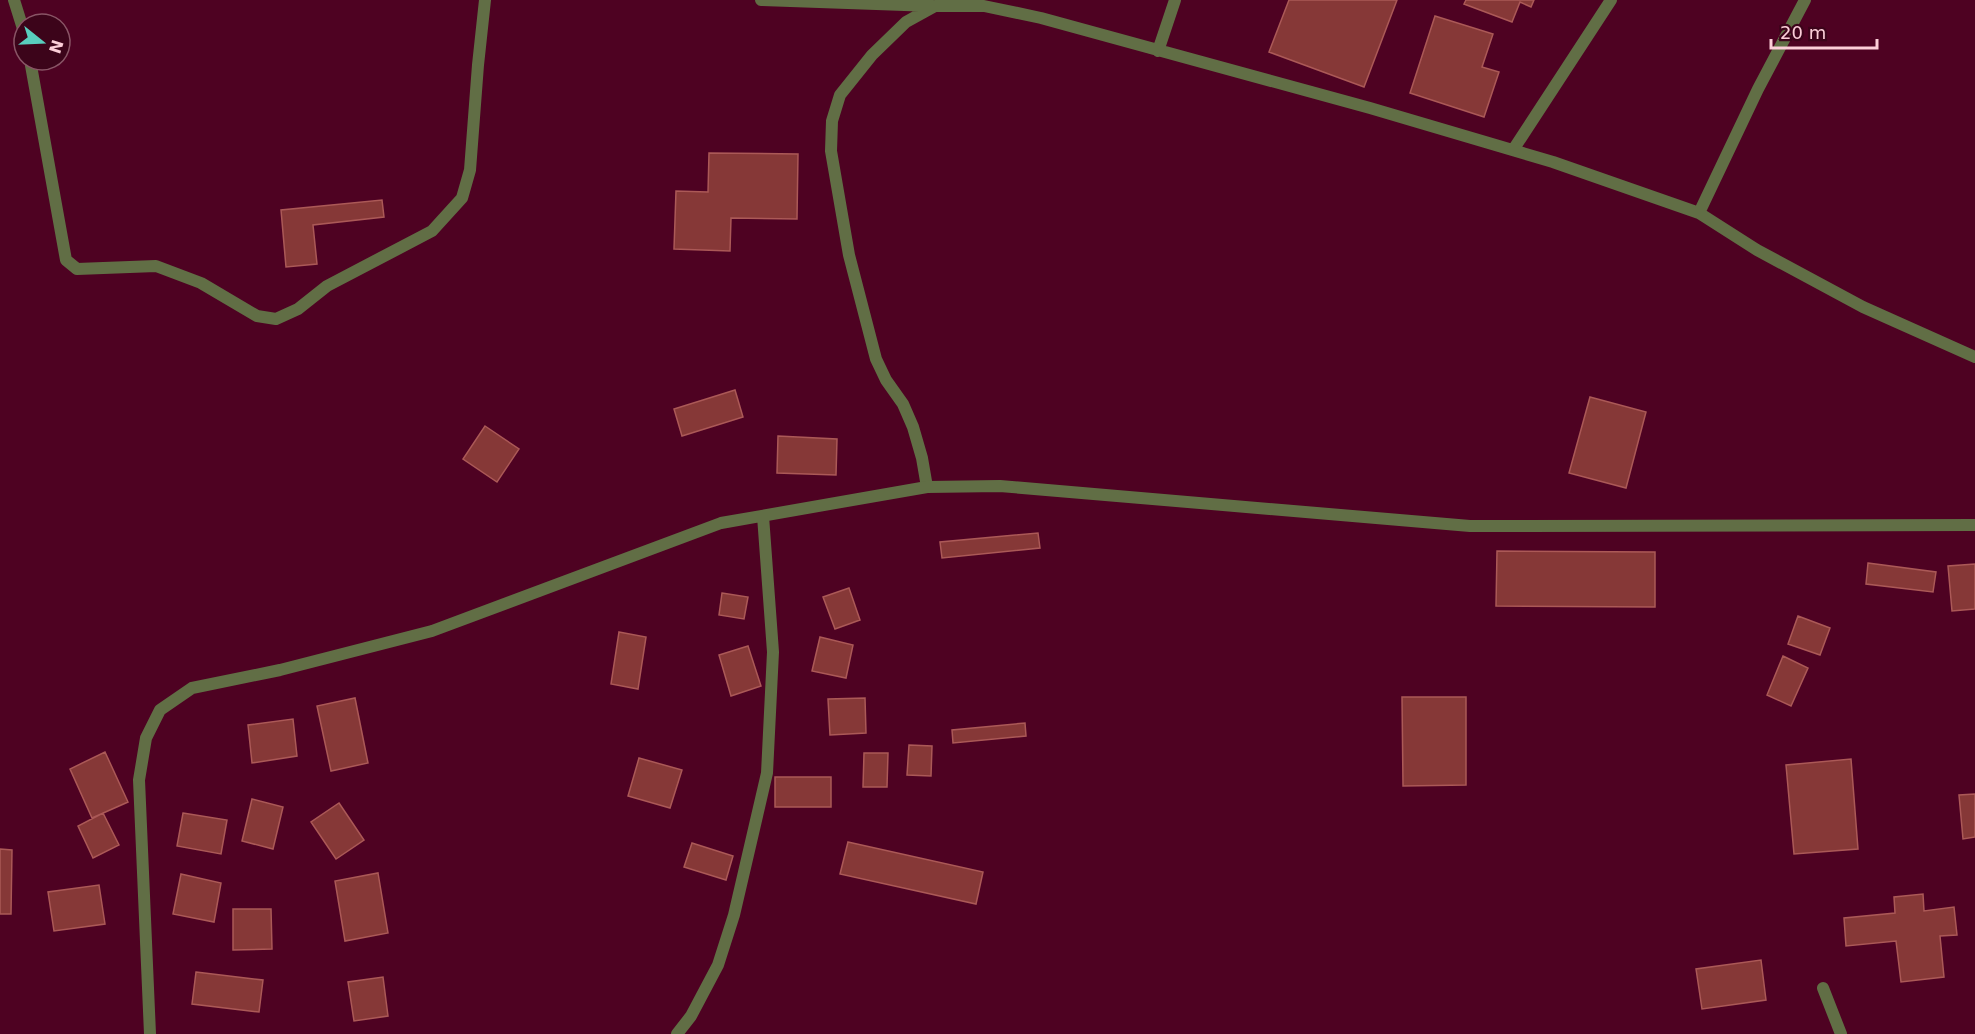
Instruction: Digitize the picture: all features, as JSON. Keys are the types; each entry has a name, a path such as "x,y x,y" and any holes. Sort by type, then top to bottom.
{"street":[{"path":"32,72 66,260 70,266 77,269 94,270 156,266 201,283 257,316 276,319 298,309 327,286 432,231 462,198 470,170 485,0"},
{"path":"761,0 984,6 1041,18 1370,108 1513,150 1699,213 1757,250 1863,307 1975,357"},
{"path":"1158,51 1175,0"},
{"path":"1513,150 1611,0"},
{"path":"1699,213 1758,89 1805,0"},
{"path":"927,486 913,427 903,404 886,380 876,359 849,255 831,151 832,121 840,96 872,55 906,22 936,3"},
{"path":"150,1034 139,780 146,738 160,710 192,688 280,670 432,631 721,523 927,486 1000,486 1470,526 1975,525"},
{"path":"677,1034 691,1016 721,955 734,915 767,773 774,652 763,516"},
{"path":"1823,988 1841,1034"}],"building":[{"path":"1289,0 1397,0 1364,87 1269,52"},
{"path":"1466,0 1534,0 1531,7 1520,2 1512,22 1464,4"},
{"path":"1435,16 1493,34 1482,67 1499,72 1484,117 1410,93"},
{"path":"709,153 798,154 797,219 731,218 730,251 674,249 676,191 708,192"},
{"path":"382,200 384,217 313,225 317,264 286,267 281,210"},
{"path":"735,390 743,417 682,436 674,409"},
{"path":"1590,397 1646,412 1626,488 1569,473"},
{"path":"485,426 519,449 497,482 463,459"},
{"path":"778,436 837,439 836,475 777,473"},
{"path":"1038,533 1040,548 942,558 940,542"},
{"path":"1497,551 1655,552 1655,607 1496,606"},
{"path":"1868,563 1936,572 1933,592 1866,584"},
{"path":"1975,564 1975,609 1952,611 1948,566"},
{"path":"849,588 860,620 835,629 823,597"},
{"path":"722,593 748,597 744,619 719,615"},
{"path":"1798,616 1830,628 1820,655 1788,644"},
{"path":"619,632 646,637 638,689 611,684"},
{"path":"820,637 853,645 846,678 812,671"},
{"path":"748,646 761,686 731,696 719,655"},
{"path":"1783,656 1808,668 1791,706 1767,695"},
{"path":"1402,697 1466,697 1466,785 1403,786"},
{"path":"355,698 368,763 331,771 317,706"},
{"path":"865,698 866,733 830,735 828,699"},
{"path":"293,719 297,756 252,763 248,725"},
{"path":"1025,723 1026,736 953,743 952,730"},
{"path":"909,745 932,746 931,776 907,775"},
{"path":"105,752 128,802 92,818 70,769"},
{"path":"864,753 888,753 887,787 863,787"},
{"path":"639,758 682,770 670,808 628,796"},
{"path":"1851,759 1858,849 1794,854 1786,765"},
{"path":"775,777 831,777 831,807 775,807"},
{"path":"1975,794 1975,837 1963,839 1959,795"},
{"path":"252,799 283,807 273,849 242,841"},
{"path":"339,803 364,840 336,859 311,822"},
{"path":"103,813 119,845 93,858 78,826"},
{"path":"183,813 227,820 221,854 177,846"},
{"path":"848,842 983,872 976,904 840,874"},
{"path":"692,843 733,856 726,880 684,867"},
{"path":"0,849 12,850 11,914 0,914"},
{"path":"378,873 388,933 345,941 335,881"},
{"path":"181,874 221,883 214,922 173,914"},
{"path":"99,885 105,924 54,931 48,892"},
{"path":"1923,894 1924,911 1954,907 1957,935 1940,936 1944,977 1901,982 1896,941 1846,946 1844,918 1895,913 1894,897"},
{"path":"233,909 271,909 272,949 233,950"},
{"path":"1761,960 1766,1000 1702,1009 1696,969"},
{"path":"196,972 263,980 259,1012 192,1004"},
{"path":"383,977 388,1016 354,1021 348,982"}]}
